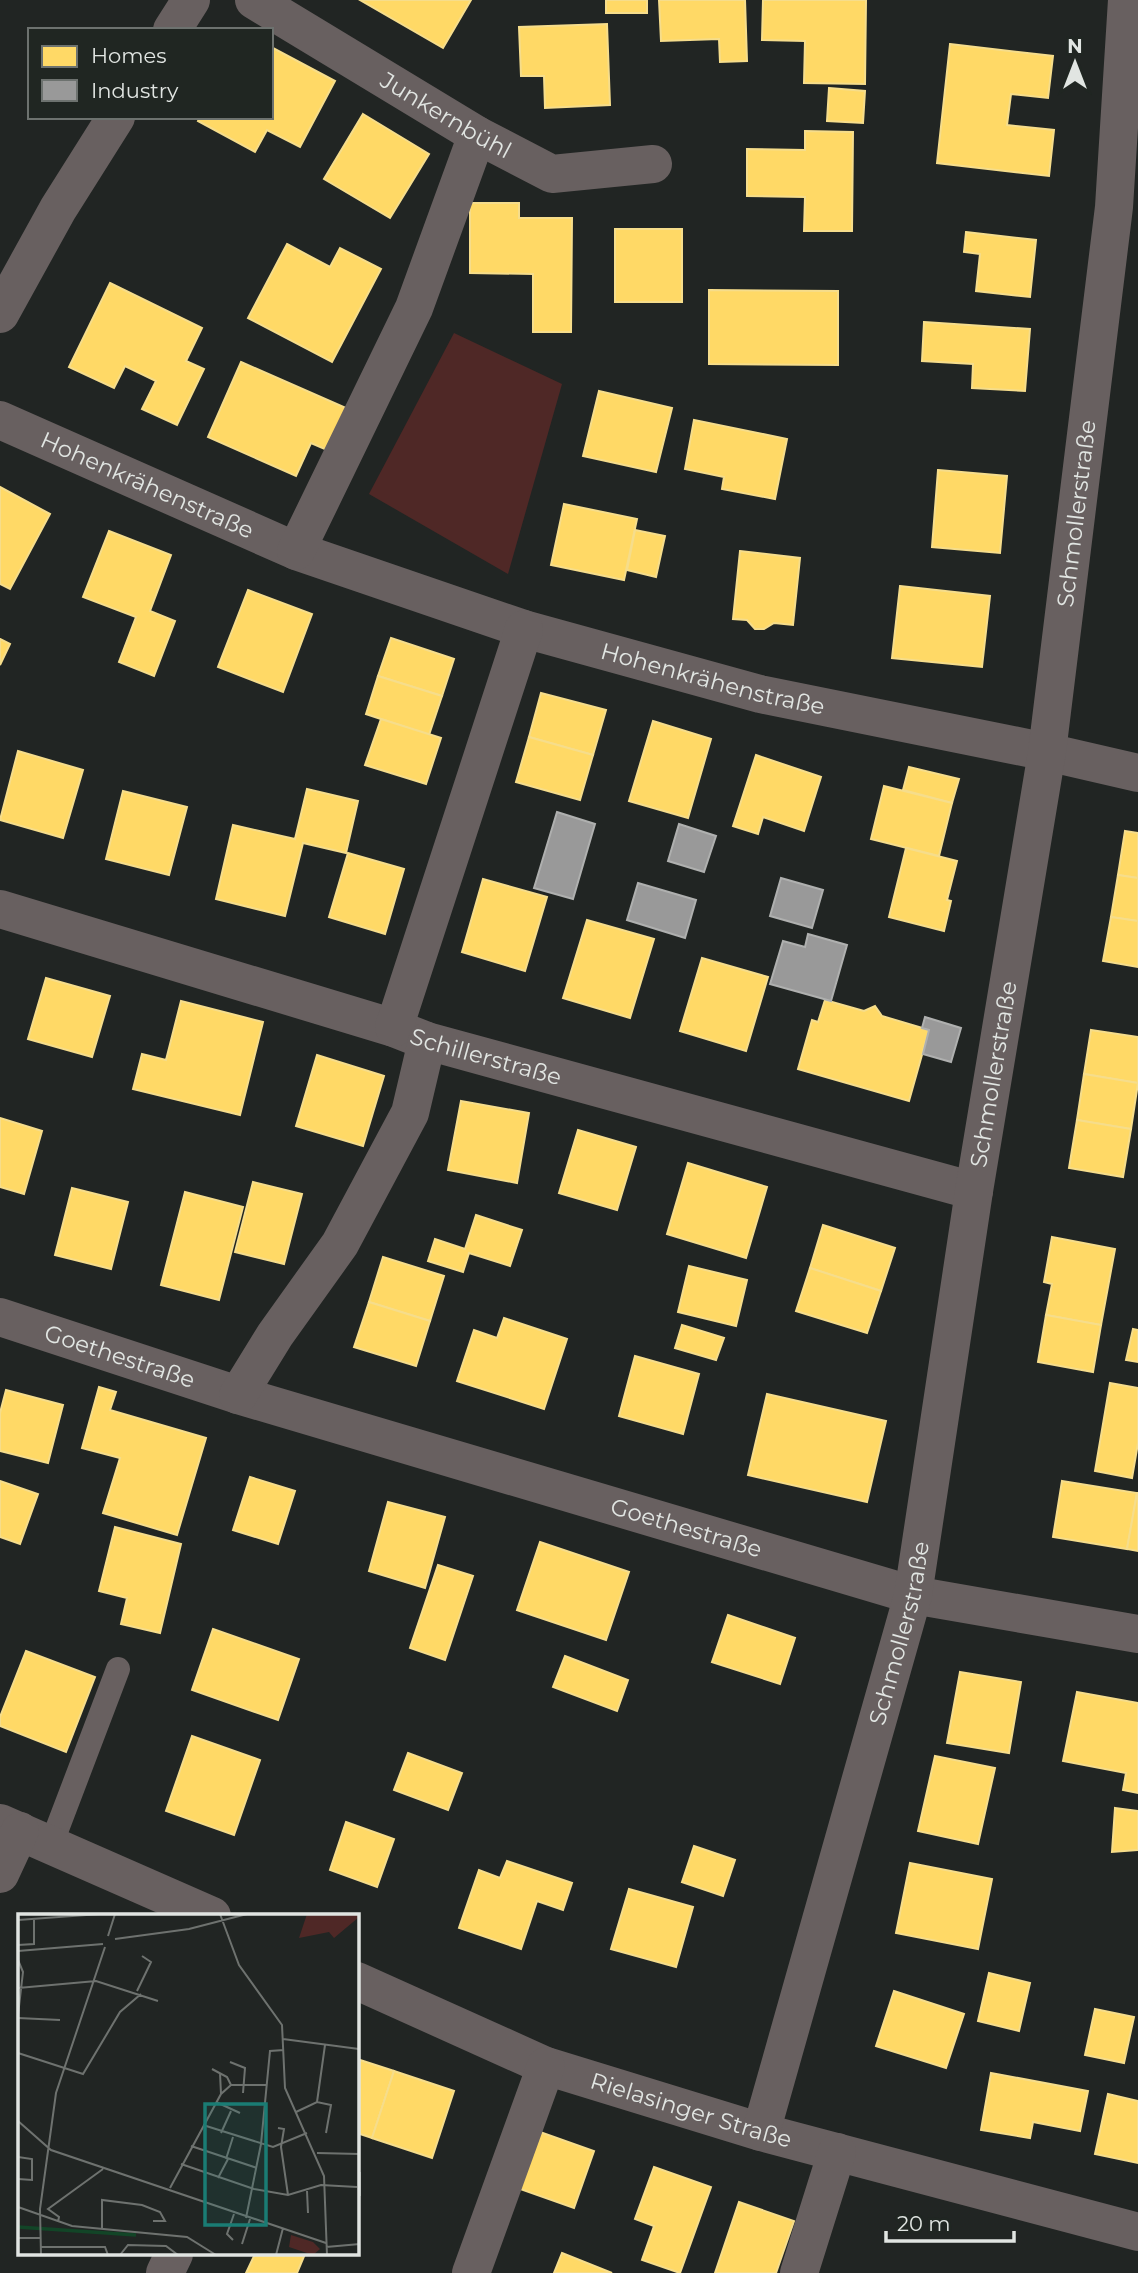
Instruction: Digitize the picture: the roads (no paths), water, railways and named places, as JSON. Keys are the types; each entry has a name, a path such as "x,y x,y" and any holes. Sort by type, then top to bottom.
{"street":[{"path":"173,28 191,0"},
{"name":"Junkernbühl","path":"254,0 477,135 552,174 653,164"},
{"name":"Schmollerstraße","path":"761,2132 913,1595 974,1191 1047,752 1114,207 1126,0"},
{"path":"0,314 58,209 115,119"},
{"path":"296,551 414,308 477,135"},
{"name":"Hohenkrähenstraße","path":"0,420 296,551 524,629 760,694 1138,773"},
{"path":"238,1395 275,1335 347,1233 410,1113 411,1034 524,629"},
{"name":"Schillerstraße","path":"0,909 411,1034 974,1191"},
{"name":"Goethestraße","path":"0,1318 238,1395 913,1595 1138,1634"},
{"path":"0,1874 24,1833 207,1914"},
{"name":"Rielasinger Straße","path":"359,1982 546,2066 761,2132 1138,2232"},
{"path":"471,2273 546,2066"},
{"path":"799,2273 837,2152"},
{"path":"165,2273 173,2256"}],"lane":[{"path":"24,1833 118,1669"}]}
